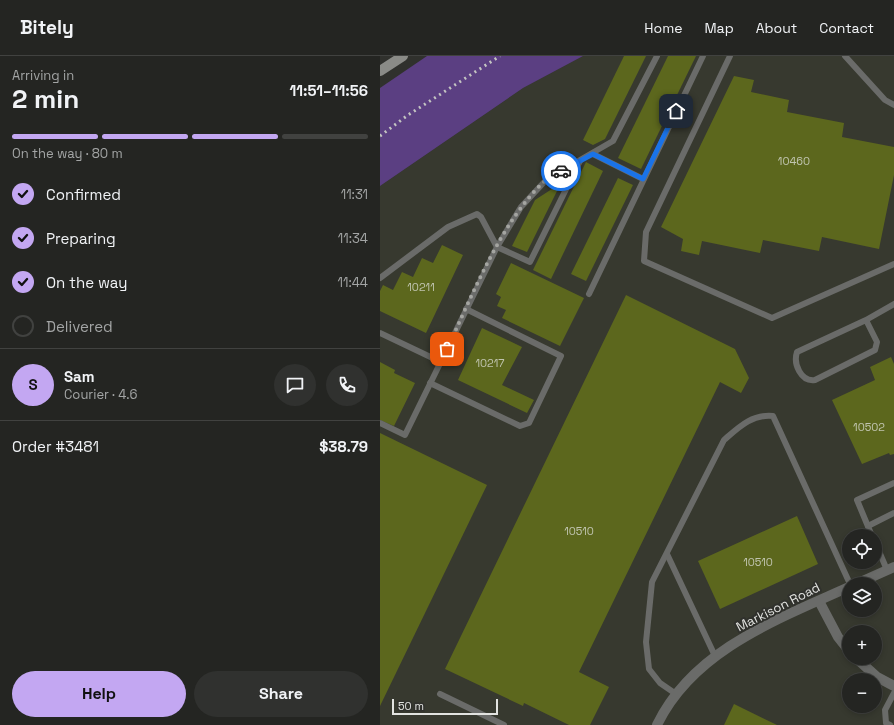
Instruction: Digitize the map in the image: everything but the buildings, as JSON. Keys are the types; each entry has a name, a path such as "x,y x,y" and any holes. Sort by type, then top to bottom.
{"main road":[{"path":"380,71 403,56"}],"street":[{"path":"871,577 891,568"},
{"name":"Markison Road","path":"657,725 676,694 703,666 715,656 761,627 842,590"},
{"path":"819,601 842,642"},
{"path":"864,665 877,677 894,686"}],"lane":[{"path":"380,423 405,435 497,247 521,207 546,179 593,154 613,141 657,56"},
{"path":"589,294 703,56"},
{"path":"730,56 646,232 644,261 772,318 894,264"},
{"path":"845,56 885,100 894,105"},
{"path":"593,154 643,179"},
{"path":"380,278 448,227 477,214 481,217 497,247 530,262 580,161"},
{"path":"866,320 877,342 875,350 814,380 803,378 795,361 797,352 866,320 894,304"},
{"path":"430,383 520,426 529,423 561,356 466,309"},
{"path":"380,333 440,362"},
{"path":"676,694 660,683 649,669 646,642 652,582 724,440 744,422 762,415 773,416 847,577"},
{"path":"869,529 857,500 894,483"},
{"path":"868,526 894,513"},
{"path":"882,553 891,568"},
{"path":"667,554 715,656"},
{"path":"890,725 886,723 884,714 894,693"},
{"path":"440,694 504,725"}],"shaded area":[{"path":"427,56 583,56 523,88 380,186 380,88"},
{"path":"583,56 894,56 894,725 380,725 380,186 523,88"}],"railway":[{"path":"380,136 408,115 500,56"}],"way so far":[{"path":"447,349 497,247 521,207 546,179 561,171"}],"route":[{"path":"561,171 593,154 643,179 676,111"}]}
